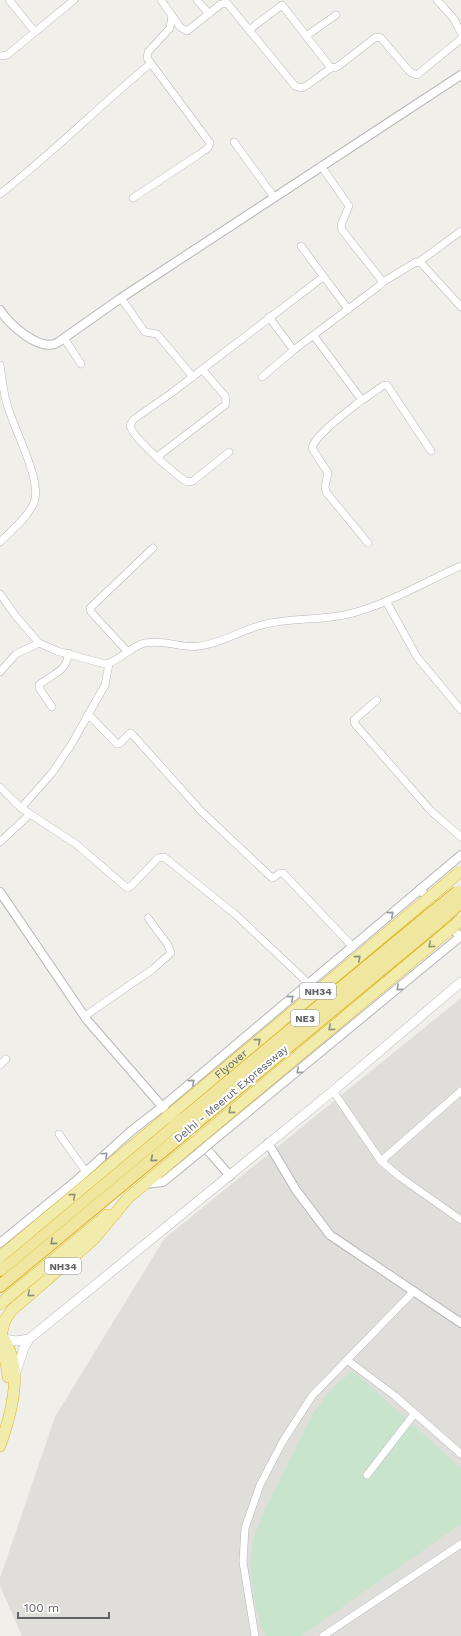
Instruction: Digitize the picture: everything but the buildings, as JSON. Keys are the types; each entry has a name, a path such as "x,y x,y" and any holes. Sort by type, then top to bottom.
{"highway":[{"name":"Flyover","path":"0,1257 461,871"},
{"name":"Delhi - Meerut Expressway","path":"0,1270 183,1126 432,921 460,894"},
{"name":"NH34","path":"0,1304 461,920"},
{"name":"Delhi - Meerut Expressway","path":"0,1286 183,1126"},
{"name":"NH34","path":"2,1341 5,1320 12,1310 94,1239 128,1198"},
{"path":"2,1341 11,1376 10,1410 2,1442"},
{"path":"0,1420 4,1425 2,1442"}],"main road":[{"path":"11,1376 29,1340 230,1176 461,982"},
{"path":"2,1341 29,1340"}],"street":[{"path":"9,0 35,32"},
{"path":"0,56 7,55 74,0"},
{"path":"161,0 183,30 187,31 222,4 227,3 298,87 306,86 331,68 337,67 374,38 379,37 410,72 417,75 461,39"},
{"path":"197,0 209,14"},
{"path":"437,0 454,20 461,33"},
{"path":"249,30 285,2 306,36 331,68"},
{"path":"306,36 336,15"},
{"path":"133,198 203,151 210,143 147,58 148,52 168,31 172,16"},
{"path":"0,194 54,150 109,98 150,64"},
{"path":"0,310 12,326 37,341 45,344 53,344 461,75"},
{"path":"234,142 274,197"},
{"path":"321,166 349,206 341,225 342,230 383,282"},
{"path":"262,377 295,349 383,282 413,263 419,262 461,231"},
{"path":"301,246 348,309"},
{"path":"419,262 461,306"},
{"path":"229,452 190,482 182,480 157,457 132,430 130,425 134,419 193,377 269,317 323,277"},
{"path":"121,298 145,332 157,334 193,377"},
{"path":"269,317 292,348 295,349"},
{"path":"314,336 363,399"},
{"path":"64,338 81,364"},
{"path":"0,365 7,404 28,461 36,489 35,498 31,508 0,542"},
{"path":"157,457 225,405 225,396 202,369"},
{"path":"368,542 326,492 325,487 328,473 312,448 314,442 363,399 384,385 387,385 431,451"},
{"path":"127,651 91,612 90,608 153,548"},
{"path":"0,594 15,615 39,643 57,651 102,664 109,664 127,651 139,645 155,642 171,642 198,647 211,644 262,624 325,619 349,614 386,601 461,566"},
{"path":"386,601 417,657 461,710"},
{"path":"0,672 16,654 39,643"},
{"path":"52,707 39,688 39,685 64,667 68,661 68,653"},
{"path":"21,808 57,766 71,745 105,685 109,664"},
{"path":"378,700 357,716 354,722 431,811 461,837"},
{"path":"88,714 117,744 119,744 130,733 132,734 201,811 271,877 273,878 280,873 283,873 353,947"},
{"path":"0,787 29,815 76,844 127,888 131,886 158,858 164,857 236,915 308,983"},
{"path":"0,842 29,815"},
{"path":"0,1243 86,1172 130,1132 162,1107 461,855"},
{"path":"434,878 461,909"},
{"path":"145,1184 163,1182 460,936 420,889"},
{"path":"0,892 84,1016 162,1107 212,1155 230,1176"},
{"path":"84,1016 153,968 171,952 168,945 148,918"},
{"path":"0,1065 6,1059"},
{"path":"333,1090 382,1161 400,1177 460,1218"},
{"path":"382,1161 461,1091"},
{"path":"59,1134 86,1172"},
{"path":"268,1143 296,1190 330,1235 461,1323"},
{"path":"255,1636 243,1562 245,1528 260,1484 283,1441 312,1396 413,1292"},
{"path":"347,1360 415,1413 461,1454"},
{"path":"367,1475 415,1413"},
{"path":"323,1636 461,1544"}],"shaded area":[{"path":"461,998 461,1636 22,1636 0,1586 0,1578 55,1417 164,1239"}],"green space":[{"path":"353,1371 461,1468 461,1524 301,1636 265,1636 256,1609 250,1569 253,1539 265,1509 313,1413 334,1386"}]}
